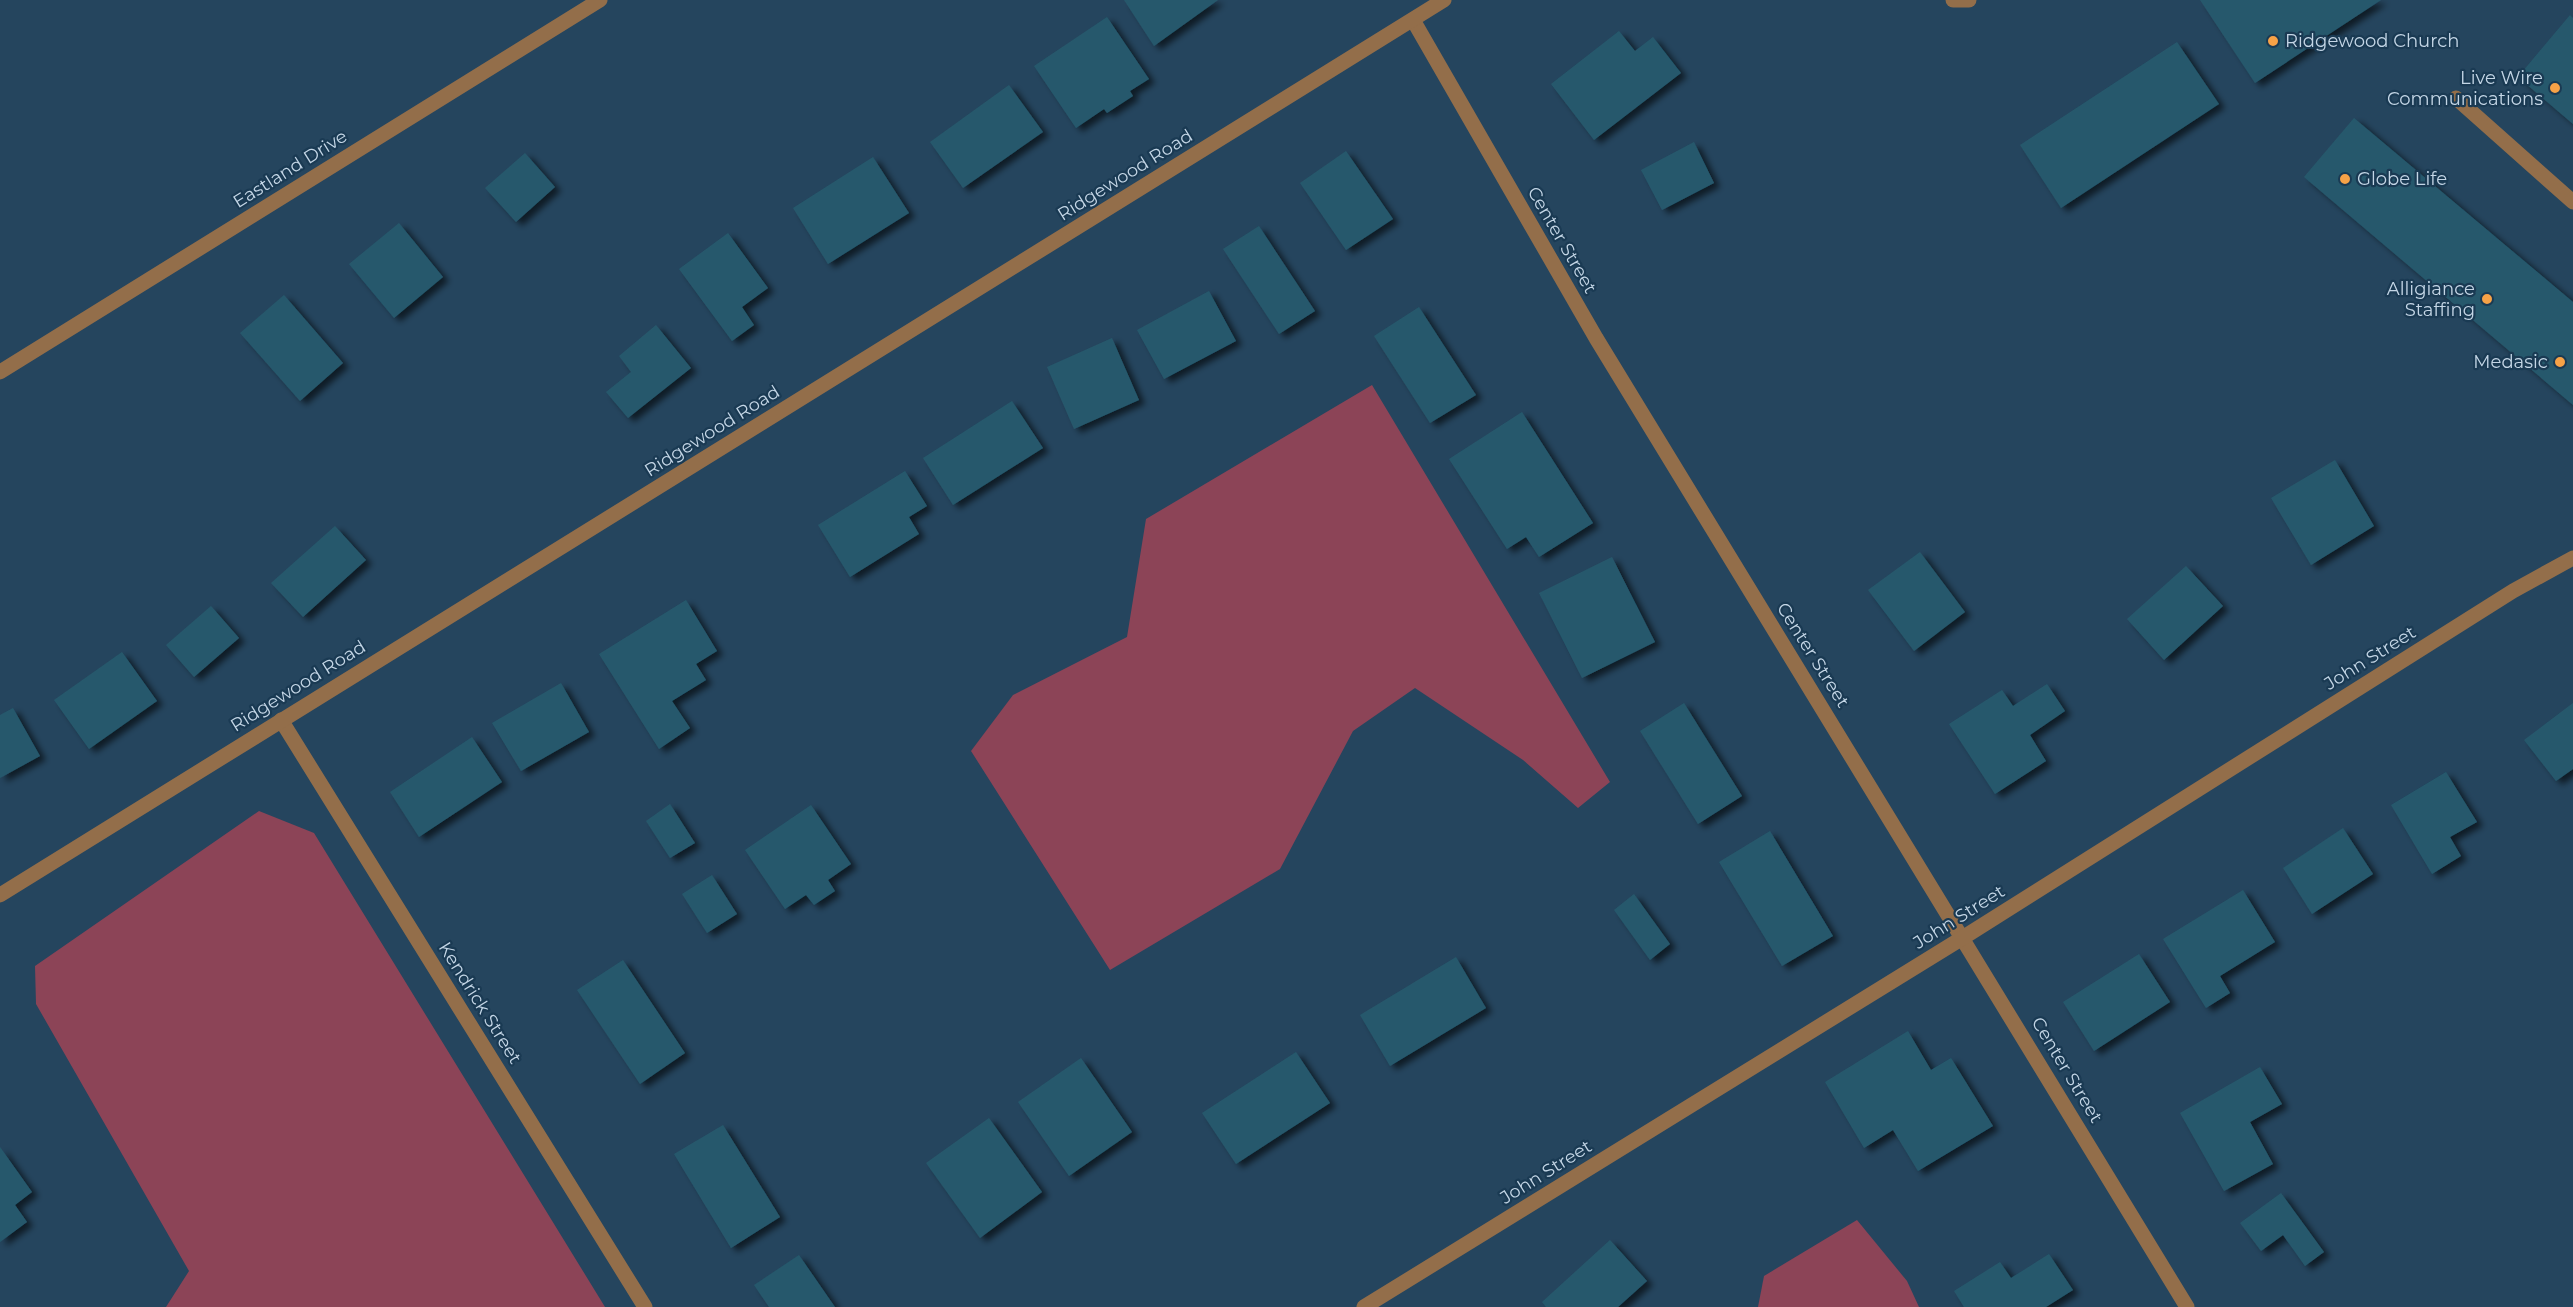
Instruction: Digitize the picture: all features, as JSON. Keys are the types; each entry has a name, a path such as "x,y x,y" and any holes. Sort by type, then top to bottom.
{"street":[{"name":"Eastland Drive","path":"0,372 600,0"},
{"name":"Ridgewood Road","path":"0,895 1444,0"},
{"path":"1953,0 1970,0"},
{"name":"Center Street","path":"1413,20 1596,338 1964,937 2187,1307"},
{"path":"2456,98 2573,202"},
{"name":"John Street","path":"1364,1307 1964,937 2513,591 2573,558"},
{"name":"Kendrick Street","path":"281,720 645,1307"}],"shaded area":[{"path":"1372,385 1610,782 1578,808 1523,760 1415,688 1353,731 1280,869 1110,970 971,751 1013,695 1127,637 1146,519"},
{"path":"259,811 314,833 605,1307 166,1307 189,1271 36,1004 35,966"},
{"path":"1857,1220 1907,1281 1919,1307 1758,1307 1764,1276"}],"building":[{"path":"1124,0 1218,0 1154,46"},
{"name":"Ridgewood Church","path":"2200,0 2381,0 2255,83"},
{"path":"2570,15 2573,18 2573,124 2518,77"},
{"path":"1107,17 1149,79 1130,91 1133,96 1107,113 1104,109 1076,128 1034,66"},
{"path":"1619,31 1635,51 1653,37 1681,73 1594,140 1551,84"},
{"path":"2177,42 2219,104 2061,208 2020,145"},
{"path":"1009,85 1043,132 963,188 930,142"},
{"path":"2354,118 2573,302 2573,405 2304,177"},
{"path":"1694,142 1714,183 1662,210 1641,170"},
{"path":"1346,151 1393,219 1346,250 1300,183"},
{"path":"525,153 555,187 516,222 485,188"},
{"path":"873,157 909,213 828,264 793,208"},
{"path":"399,223 443,277 394,318 349,264"},
{"path":"1259,226 1315,311 1279,334 1223,249"},
{"path":"728,233 768,288 742,307 754,325 732,341 679,269"},
{"path":"1209,291 1236,341 1164,379 1137,330"},
{"path":"284,295 343,363 300,401 240,333"},
{"path":"1419,307 1476,395 1430,423 1374,336"},
{"path":"656,325 691,368 628,418 606,392 631,372 619,356"},
{"path":"1112,338 1139,400 1074,429 1047,367"},
{"path":"1012,401 1043,448 953,505 923,458"},
{"path":"1522,412 1593,523 1539,557 1526,537 1507,549 1449,459"},
{"path":"2335,460 2374,526 2311,565 2271,498"},
{"path":"905,471 927,506 909,517 919,534 850,577 818,525"},
{"path":"335,526 366,560 303,617 271,583"},
{"path":"1920,552 1965,612 1914,651 1868,590"},
{"path":"1612,557 1655,642 1582,678 1539,593"},
{"path":"2186,566 2223,606 2164,660 2127,619"},
{"path":"686,600 717,651 696,664 706,680 672,701 690,728 659,749 599,654"},
{"path":"211,606 239,638 194,677 166,645"},
{"path":"122,652 157,701 89,749 54,700"},
{"path":"561,683 589,732 521,771 492,723"},
{"path":"2047,684 2065,711 2030,735 2046,761 1995,794 1949,724 2002,690 2013,706"},
{"path":"1684,703 1742,796 1698,824 1640,731"},
{"path":"2573,703 2573,769 2556,781 2524,740"},
{"path":"13,708 40,756 0,778 0,715"},
{"path":"472,737 502,782 419,837 390,792"},
{"path":"2446,772 2477,822 2450,837 2461,856 2432,874 2391,805"},
{"path":"670,804 695,843 670,858 646,821"},
{"path":"811,805 851,864 828,880 835,891 814,905 806,895 785,909 745,850"},
{"path":"2343,828 2373,874 2312,914 2283,868"},
{"path":"1770,831 1833,936 1782,966 1719,862"},
{"path":"712,875 737,914 707,933 682,894"},
{"path":"2243,890 2275,942 2220,976 2230,993 2206,1008 2163,939"},
{"path":"1634,894 1670,944 1650,960 1614,910"},
{"path":"2139,954 2170,1002 2094,1051 2063,1002"},
{"path":"1456,957 1486,1008 1390,1066 1360,1015"},
{"path":"623,960 685,1053 640,1084 577,990"},
{"path":"1908,1031 1931,1070 1951,1058 1993,1126 1918,1171 1893,1130 1864,1148 1825,1082"},
{"path":"1296,1052 1330,1103 1236,1164 1202,1113"},
{"path":"1081,1058 1132,1132 1069,1176 1018,1102"},
{"path":"2260,1067 2282,1104 2250,1122 2273,1164 2224,1191 2180,1113"},
{"path":"989,1118 1042,1192 980,1238 926,1163"},
{"path":"723,1125 780,1217 731,1248 674,1154"},
{"path":"0,1147 32,1192 15,1205 27,1222 0,1242"},
{"path":"2281,1193 2324,1252 2305,1266 2283,1235 2261,1251 2240,1223"},
{"path":"1610,1240 1647,1281 1618,1307 1546,1307 1542,1302"},
{"path":"2049,1254 2073,1290 2046,1307 1964,1307 1954,1291 2000,1262 2011,1278"},
{"path":"799,1255 835,1307 769,1307 754,1285"}],"place":[{"name":"Ridgewood Church","path":"2273,41"},
{"name":"Live Wire Communications","path":"2555,88"},
{"name":"Globe Life","path":"2345,179"},
{"name":"Alligiance Staffing","path":"2487,299"},
{"name":"Medasic","path":"2560,362"}]}
